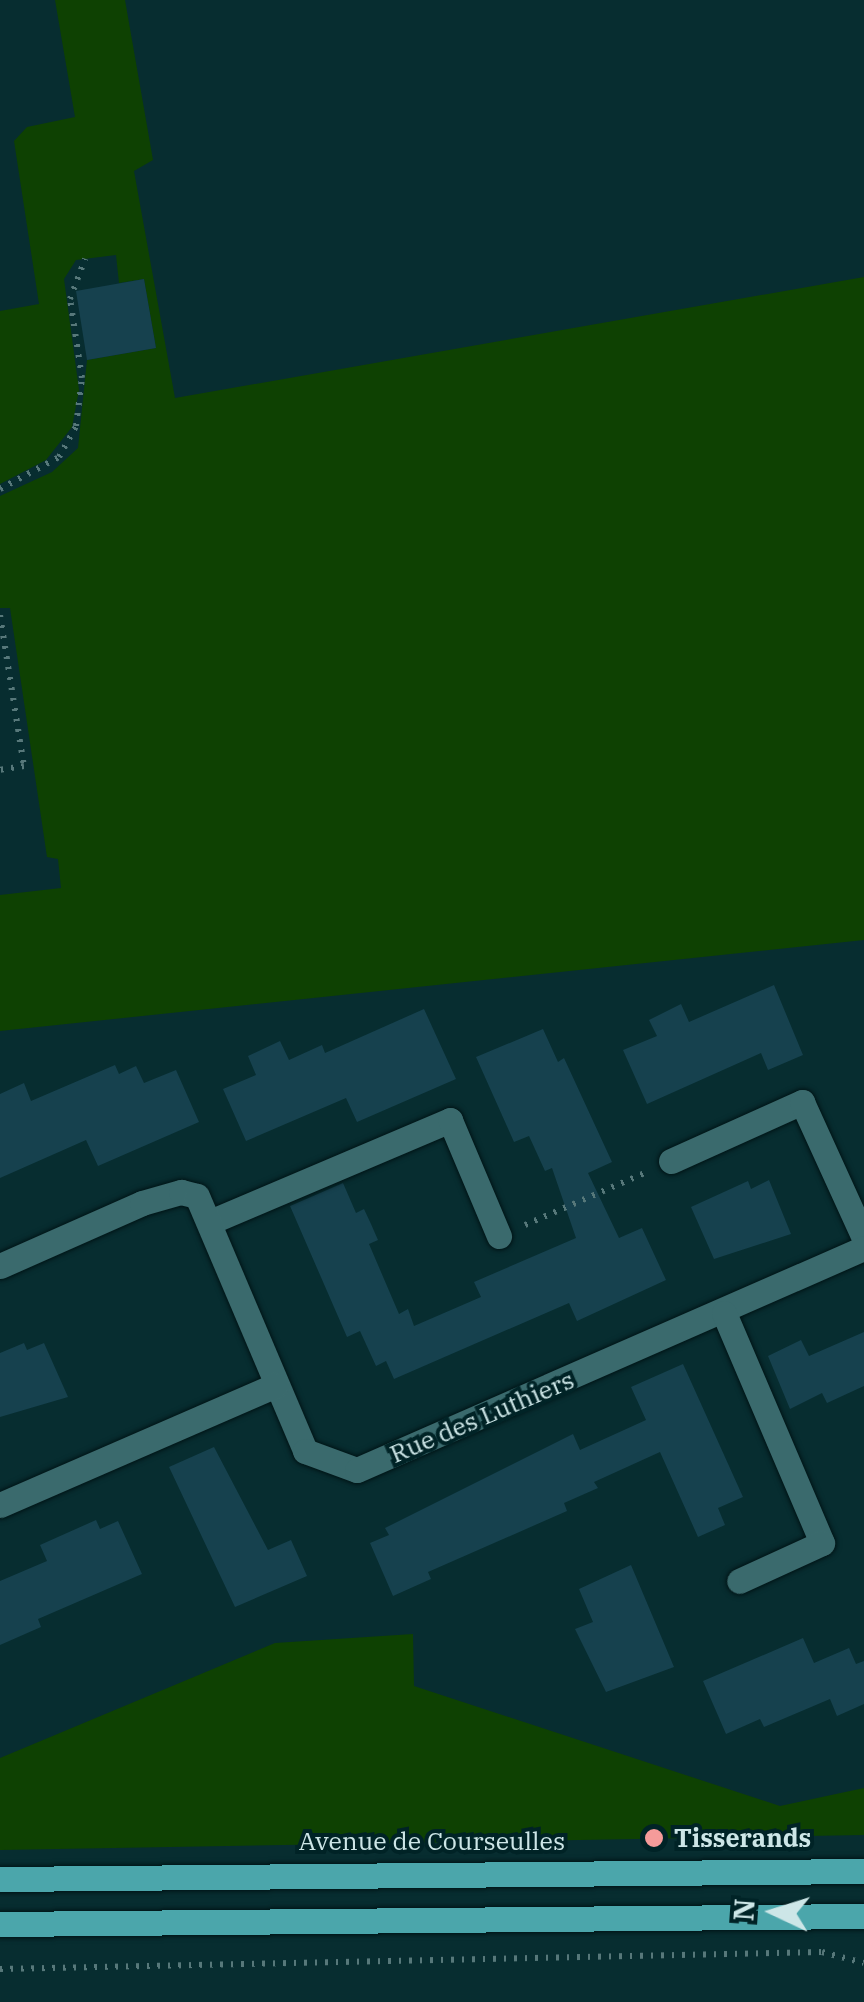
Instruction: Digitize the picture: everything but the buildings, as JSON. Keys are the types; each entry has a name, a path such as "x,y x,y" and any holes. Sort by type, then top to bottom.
{"main road":[{"path":"0,1866 120,1876"},
{"name":"Avenue de Courseulles","path":"0,1879 864,1871"},
{"path":"0,1924 864,1916"}],"street":[{"path":"671,1161 802,1102 864,1238"},
{"path":"210,1222 450,1120 499,1236"},
{"name":"Rue des Luthiers","path":"0,1266 142,1203 182,1192 198,1196 305,1451 357,1470 864,1248"},
{"path":"724,1312 822,1543 740,1581"},
{"path":"0,1505 276,1385"}],"path":[{"path":"0,489 59,457 76,426 82,378 70,299 85,259"},
{"path":"0,614 24,766 0,770"},
{"path":"499,1236 671,1161"},
{"path":"0,1969 822,1952 864,1962"}],"green space":[{"path":"55,0 125,0 153,160 134,171 175,398 864,277 864,940 0,1031 0,895 61,888 58,859 47,857 10,608 0,608 0,496 52,472 78,448 87,360 156,348 144,279 119,283 116,255 76,260 64,279 79,390 72,427 46,460 0,484 0,311 39,304 14,141 27,127 75,117"},
{"path":"413,1634 414,1686 780,1806 864,1788 864,1835 0,1850 0,1758 275,1643"}],"place":[{"name":"Tisserands","path":"654,1838"}]}
